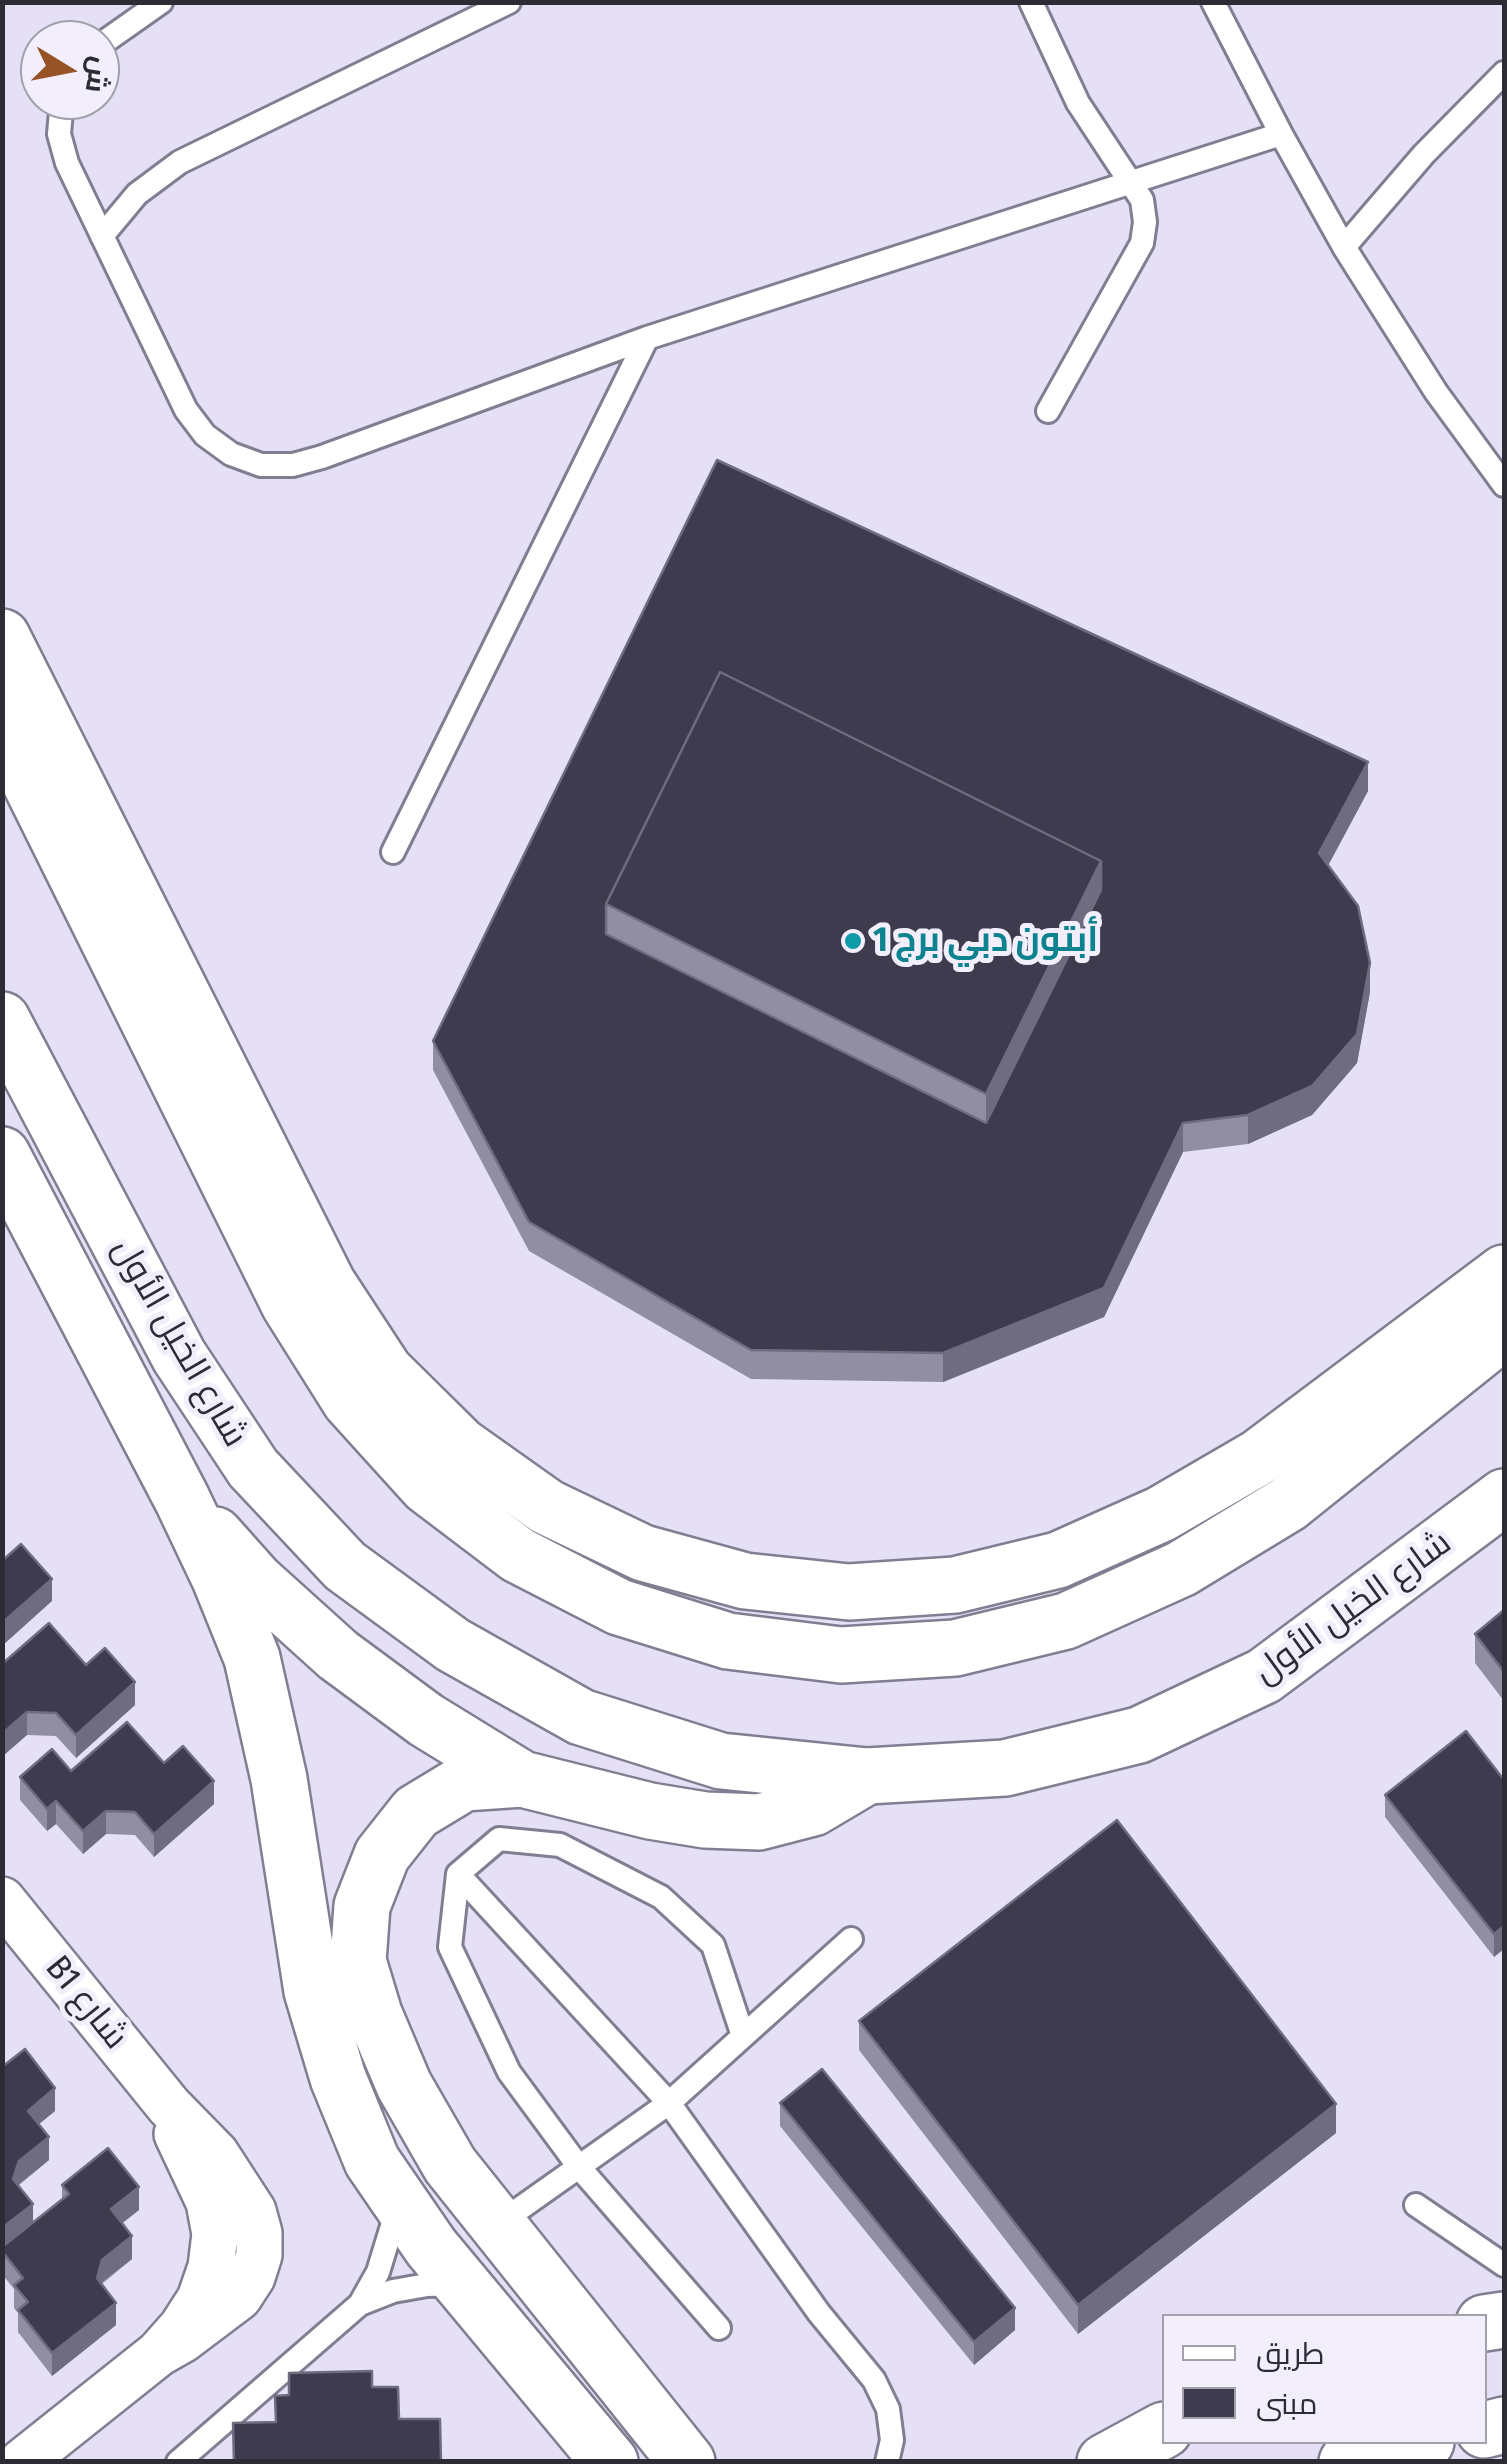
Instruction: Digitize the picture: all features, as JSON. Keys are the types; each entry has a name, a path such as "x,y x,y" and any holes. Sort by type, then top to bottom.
{"main road":[{"path":"2,637 328,1284 386,1371 461,1446 518,1487 547,1507 643,1553 744,1581 850,1592 955,1586 1058,1560 1161,1514 1258,1457 1504,1273"},
{"path":"2,726 289,1304 350,1401 427,1486 518,1555 619,1608 728,1641 841,1654 955,1648 1066,1621 1181,1569 1288,1504 1504,1331"},
{"name":"شارع الخيل الأول","path":"2,1020 179,1356 253,1468 345,1566 453,1645 581,1717 721,1761 867,1776 1005,1768 1139,1735 1264,1676 1504,1497"},
{"path":"2,1155 182,1500 252,1658 280,1779 312,1991 338,2078 372,2162 461,2284 610,2462"},
{"path":"182,1500 256,1580 338,1654 426,1720 522,1780"},
{"path":"687,2462 450,2165 404,2085 374,2014 358,1962 362,1906 382,1854 416,1812 464,1783 522,1780 650,1811 705,1820 760,1822 813,1808 867,1776"},
{"path":"1105,2462 1162,2431"},
{"path":"1347,2462 1418,2444"}],"street":[{"name":"B1 شارع","path":"2,1900 169,2106 237,2181 253,2211 259,2233 252,2277 239,2297 182,2340 159,2352 22,2462"}],"lane":[{"path":"120,32 162,2"},
{"path":"102,236 136,194 180,162 510,2"},
{"path":"1031,2 1078,103 1142,200 1146,222 1142,243 1048,411"},
{"path":"1213,2 1280,134 1344,247 1436,392 1504,485"},
{"path":"1344,247 1424,154 1504,74"},
{"path":"60,120 58,134 66,163 186,410 218,445 261,465 292,465 322,456 647,338 1280,134"},
{"path":"394,852 647,338"},
{"path":"719,2328 579,2167 508,2072 450,1946 458,1874 499,1839 544,1843 560,1845 662,1896 713,1945 743,2036"},
{"path":"458,1874 669,2103 819,2313 874,2380 888,2409 892,2440 888,2462"},
{"path":"498,2224 669,2103 851,1938"},
{"path":"360,2304 391,2238 400,2201"},
{"path":"1416,2205 1504,2265"},
{"path":"178,2462 360,2304 427,2285 461,2284"}],"building":[{"path":"717,460 1368,762 1319,853 1358,906 1370,963 1357,1034 1312,1086 1248,1115 1183,1123 1104,1288 943,1353 751,1350 529,1222 433,1041","holes":["720,672 1101,861 1101,890 986,1123 606,934 606,904"]},
{"name":"أبتون دبي برج 1","path":"720,672 1101,861 986,1094 606,904"},
{"path":"21,1544 52,1579 2,1623 2,1561"},
{"path":"1504,1610 1504,1672 1475,1634"},
{"path":"49,1623 86,1665 105,1648 135,1682 76,1735 56,1713 27,1712 4,1732 2,1664"},
{"path":"127,1722 164,1763 183,1746 214,1781 154,1834 135,1812 106,1811 83,1831 56,1801 47,1809 20,1777 52,1749 71,1771"},
{"path":"1466,1731 1504,1780 1504,1926 1494,1934 1385,1795"},
{"path":"1117,1820 1336,2104 1078,2305 859,2021"},
{"path":"25,2049 55,2088 28,2111 49,2137 19,2161 13,2179 33,2204 2,2228 2,2067"},
{"path":"822,2069 1015,2308 974,2342 780,2103"},
{"path":"108,2148 139,2187 111,2209 132,2236 102,2260 97,2278 116,2303 52,2353 18,2310 28,2302 14,2285 23,2278 2,2247 69,2194 62,2185"},
{"path":"372,2371 372,2387 398,2387 399,2419 440,2419 441,2462 234,2462 233,2423 276,2422 275,2396 289,2395 289,2373"}],"place":[{"name":"أبتون دبي برج 1","path":"853,941"}]}
